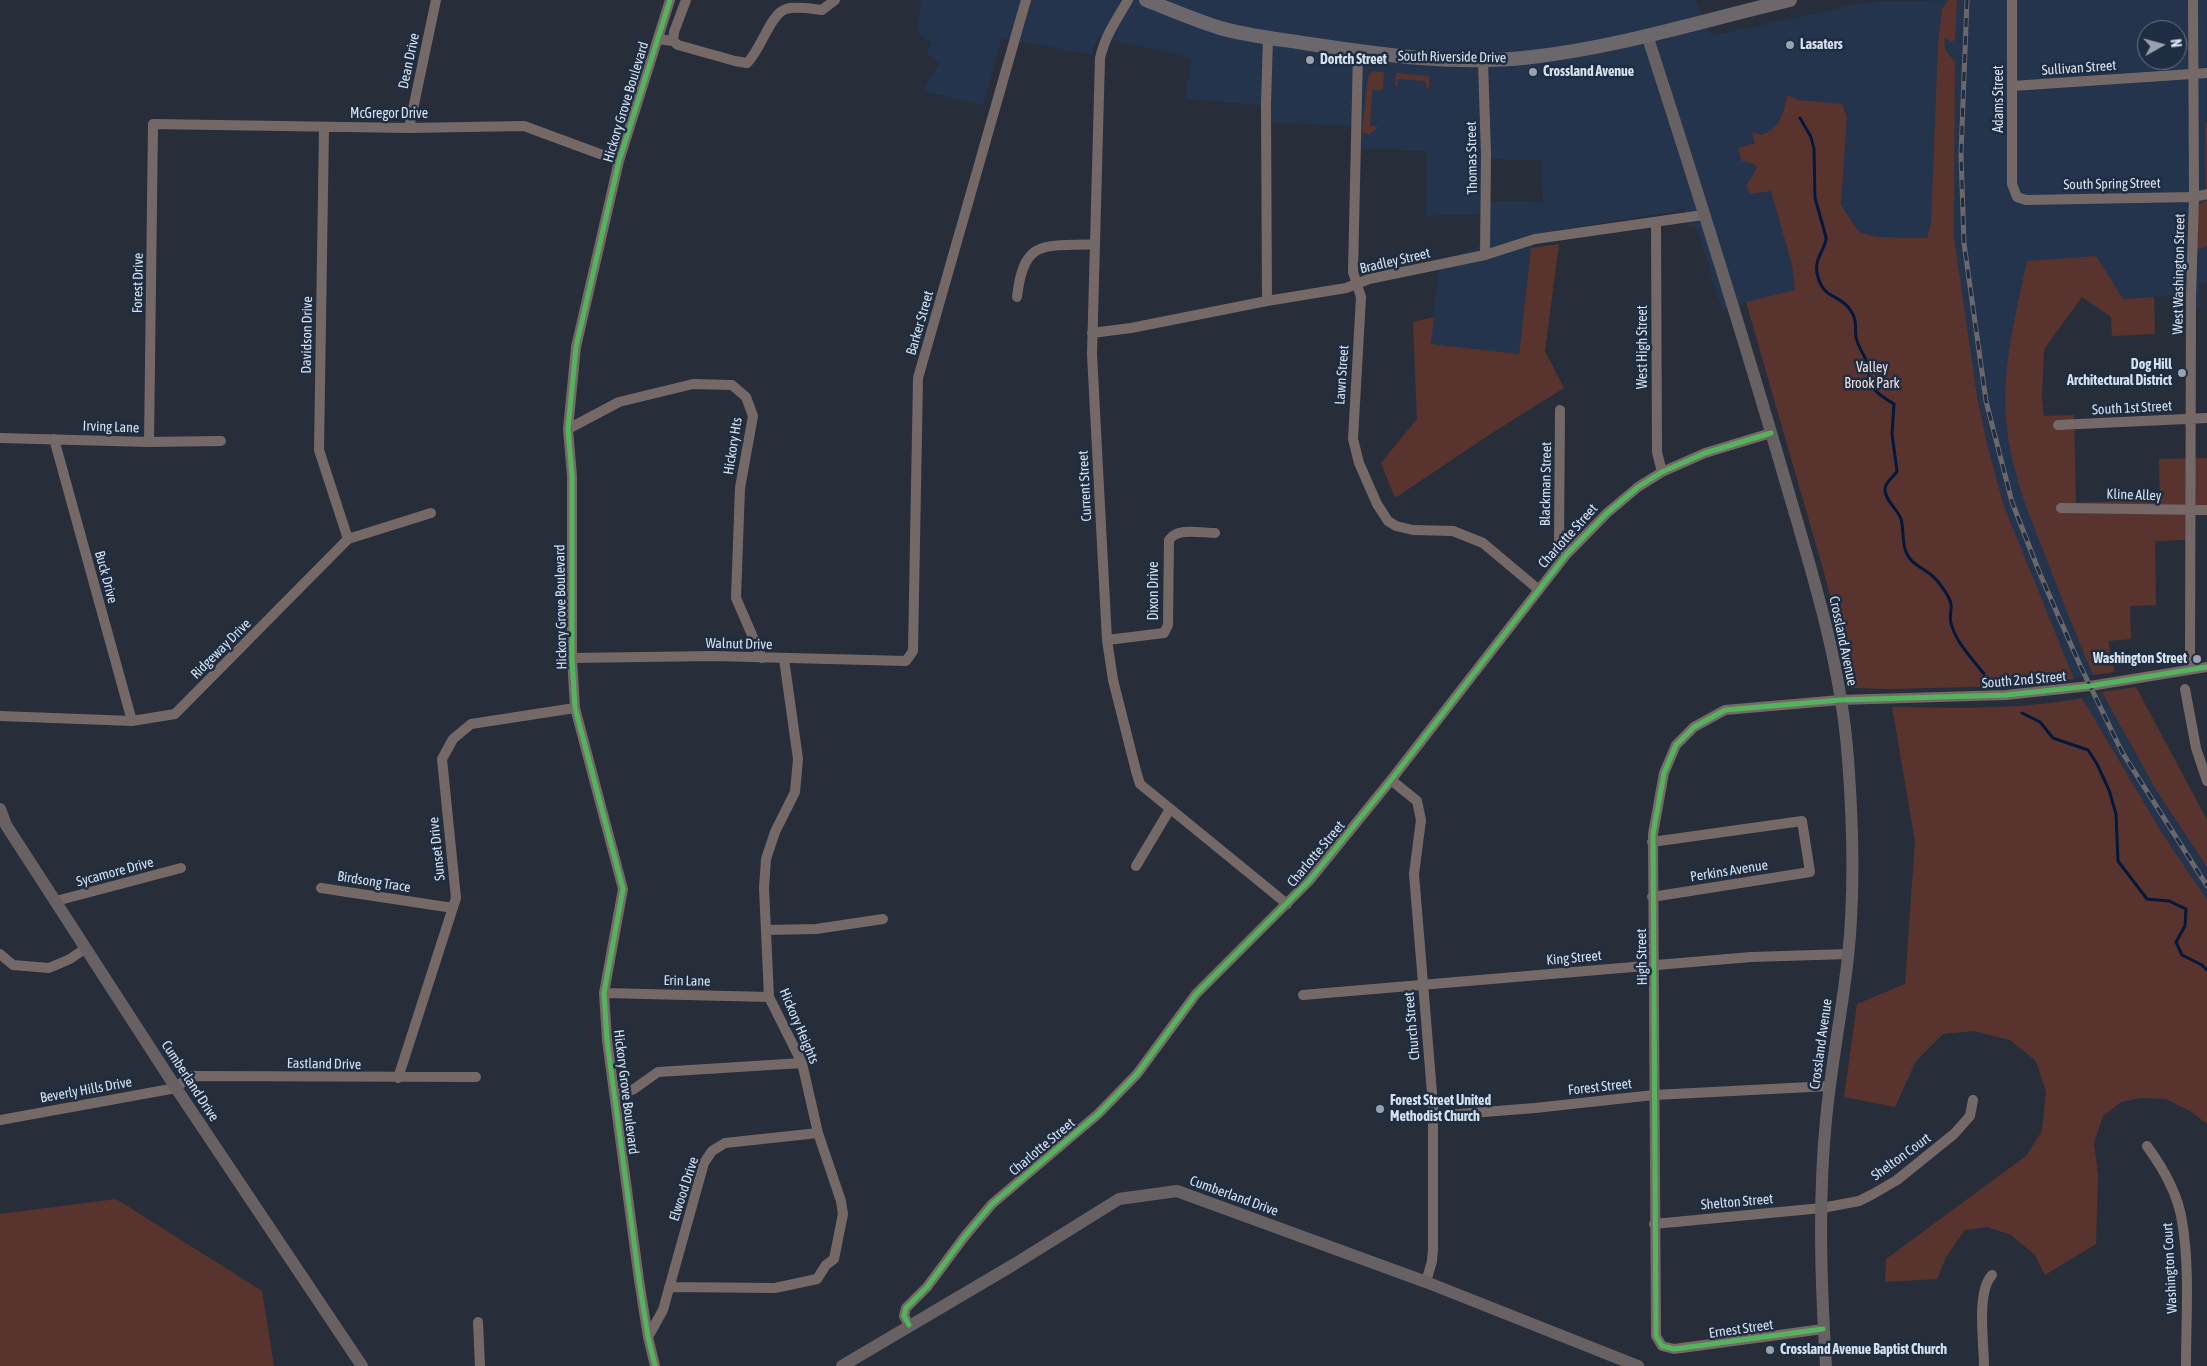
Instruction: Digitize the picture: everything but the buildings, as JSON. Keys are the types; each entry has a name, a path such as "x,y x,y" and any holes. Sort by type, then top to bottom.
{"highway":[{"name":"South Riverside Drive","path":"1146,0 1218,27 1268,38 1358,52 1440,60 1483,61 1531,58 1572,51 1647,35 1790,0"}],"main road":[{"name":"Crossland Avenue","path":"1647,35 1771,433 1819,598 1840,700 1848,756 1852,870 1848,954 1824,1146 1822,1208 1823,1329 1826,1366"},
{"name":"Cumberland Drive","path":"0,809 6,825 176,1088 362,1366"},
{"name":"Cumberland Drive","path":"842,1366 1013,1265 1119,1199 1177,1191 1426,1282 1638,1366"}],"street":[{"name":"Dean Drive","path":"409,128 436,0"},
{"name":"Hickory Grove Boulevard","path":"655,1366 648,1337 607,1040 604,993 623,889 575,708 572,658 572,476 568,429 576,347 619,161 670,0"},
{"path":"673,41 674,32 686,0"},
{"path":"658,39 673,41 678,45 735,62 747,63 755,56 777,15 786,9 822,10 835,0"},
{"name":"Barker Street","path":"906,661 913,651 918,378 1026,0"},
{"name":"Current Street","path":"1128,0 1103,45 1100,58 1092,333 1107,640 1114,680 1138,778 1145,789 1287,904"},
{"name":"Adams Street","path":"2012,0 2012,184 2017,197"},
{"name":"West Washington Street","path":"2188,669 2190,660 2191,297 2194,197 2193,0"},
{"path":"1267,301 1266,104 1268,38"},
{"name":"Lawn Street","path":"1358,52 1353,272 1361,297 1353,439 1359,463 1381,513 1388,522 1403,528 1454,531 1474,538 1483,543 1539,590"},
{"name":"Thomas Street","path":"1483,61 1486,155 1485,255"},
{"name":"Sullivan Street","path":"2012,86 2207,73"},
{"name":"McGregor Drive","path":"154,124 409,128 524,126 619,161"},
{"name":"Forest Drive","path":"149,442 154,124"},
{"name":"Davidson Drive","path":"324,127 319,450 348,539"},
{"name":"South Spring Street","path":"2017,197 2026,200 2194,197 2207,194"},
{"name":"Bradley Street","path":"1092,333 1131,328 1267,301 1346,288 1369,279 1485,255 1535,239 1704,215"},
{"name":"West High Street","path":"1656,222 1657,452 1662,472"},
{"path":"1017,297 1021,269 1030,254 1047,247 1095,244"},
{"name":"Hickory Hts","path":"568,429 619,402 693,384 732,385 746,397 753,416 740,488 736,598 762,658"},
{"name":"Blackman Street","path":"1560,410 1559,543 1560,550 1566,555"},
{"name":"South 1st Street","path":"2058,425 2207,418"},
{"name":"Charlotte Street","path":"909,1325 904,1316 906,1308 927,1287 965,1236 992,1204 1098,1114 1137,1074 1196,994 1309,881 1391,780 1566,555 1623,498 1662,472 1705,453 1771,433"},
{"name":"Irving Lane","path":"0,438 149,442 221,441"},
{"name":"Buck Drive","path":"54,439 132,721"},
{"name":"Kline Alley","path":"2061,508 2207,510"},
{"name":"Ridgeway Drive","path":"0,716 132,721 175,714 348,539 431,513"},
{"name":"Dixon Drive","path":"1107,640 1164,633 1168,625 1169,540 1171,536 1180,532 1215,533"},
{"name":"Walnut Drive","path":"572,658 762,658 906,661"},
{"name":"Hickory Heights","path":"669,1288 775,1288 816,1279 826,1265 834,1259 843,1214 841,1201 818,1133 802,1063 769,996 764,888 766,860 774,832 795,792 798,759 784,659"},
{"name":"South 2nd Street","path":"1840,700 2006,695 2090,686 2207,667"},
{"path":"2186,689 2196,748 2207,781"},
{"name":"High Street","path":"1662,1346 1658,1342 1654,1328 1652,842 1659,794 1669,758 1676,745 1694,726 1715,714 1734,708 1840,700"},
{"name":"Sunset Drive","path":"398,1078 456,898 442,760 453,739 471,724 575,708"},
{"name":"Church Street","path":"1391,780 1410,794 1417,802 1420,810 1420,831 1414,874 1433,1116 1433,1249 1432,1261 1426,1282"},
{"path":"1136,866 1170,809"},
{"name":"Perkins Avenue","path":"1652,842 1802,821 1810,872 1652,897"},
{"name":"Sycamore Drive","path":"56,901 181,868"},
{"name":"Birdsong Trace","path":"321,888 453,908"},
{"path":"766,930 816,929 883,919"},
{"path":"0,954 13,966 49,968 70,959 86,948"},
{"name":"King Street","path":"1303,995 1751,957 1848,954"},
{"name":"Erin Lane","path":"604,993 769,996"},
{"path":"615,1096 634,1089 658,1072 802,1063"},
{"name":"Eastland Drive","path":"176,1088 188,1076 398,1078 427,1075 476,1077"},
{"name":"Forest Street","path":"1433,1116 1535,1108 1654,1095 1830,1086"},
{"name":"Beverly Hills Drive","path":"0,1120 176,1088"},
{"name":"Shelton Court","path":"1822,1208 1859,1200 1886,1187 1909,1171 1964,1123 1973,1107 1973,1100"},
{"name":"Elwood Drive","path":"648,1337 663,1310 704,1163 712,1151 725,1143 818,1133"},
{"name":"Washington Court","path":"2146,1146 2167,1177 2182,1220 2186,1264 2186,1366"},
{"name":"Shelton Street","path":"1654,1224 1822,1208"},
{"path":"1984,1366 1983,1297 1992,1275"},
{"path":"478,1322 480,1366"},
{"name":"Ernest Street","path":"1662,1346 1668,1349 1682,1348 1823,1329"}],"shaded area":[{"path":"921,0 1695,0 1712,36 1867,2 1948,0 1942,9 1938,42 1931,223 1927,238 1876,237 1859,232 1841,205 1847,117 1844,107 1841,104 1799,100 1787,95 1784,112 1773,131 1762,135 1752,132 1755,143 1739,147 1757,168 1746,186 1771,191 1792,265 1795,290 1722,310 1697,230 1694,226 1689,226 1684,207 1677,211 1533,234 1519,354 1431,344 1439,260 1477,249 1480,242 1481,214 1426,216 1427,151 1361,149 1362,127 1270,122 1269,106 1185,99 1191,58 1099,37 1094,46 1093,55 1002,38 983,105 923,91 939,63 926,53 932,44 917,32","holes":["1491,159 1541,161 1543,202 1490,201"]},
{"path":"1957,0 2207,0 2206,200 2197,248 2207,246 2207,282 2199,283 2200,309 2175,308 2174,295 2123,299 2028,261 2013,324 2007,383 2065,608 2093,675 2074,679 2004,506 1988,448 1972,367 1954,237 1955,62 1943,43 1945,38 1955,39"},
{"path":"2102,692 2156,790 2207,867 2207,900 2162,833 2082,698"}],"green space":[{"name":"Valley Brook Park","path":"1948,0 1957,0 1955,39 1952,42 1945,38 1944,41 1947,50 1955,62 1954,237 1977,396 1988,448 2004,506 2074,679 2011,686 1852,688 1849,684 1842,641 1823,569 1746,302 1795,290 1792,265 1771,191 1750,194 1746,186 1757,168 1754,164 1742,161 1738,148 1755,143 1752,132 1762,135 1777,124 1783,114 1787,95 1799,100 1842,104 1847,117 1841,205 1859,232 1876,237 1927,238 1931,223 1938,42 1942,9"},
{"path":"1373,71 1384,72 1383,90 1372,90 1370,126 1378,127 1370,134 1362,133 1368,77"},
{"path":"1396,73 1429,76 1429,87 1426,89 1426,81 1398,79 1397,87 1395,85"},
{"path":"2205,123 2207,123 2207,246 2197,249 2198,206 2206,200"},
{"path":"1559,244 1545,351 1564,388 1495,431 1395,498 1381,463 1417,419 1413,322 1434,317 1431,344 1519,354 1531,248"},
{"path":"2096,256 2123,299 2154,297 2155,334 2112,336 2111,317 2082,297 2044,349 2042,398 2044,416 2074,415 2076,503 2160,499 2159,459 2207,458 2207,506 2186,508 2185,540 2155,541 2156,605 2130,606 2131,639 2108,641 2115,672 2093,675 2060,595 2019,484 2008,436 2005,399 2011,339 2027,261"},
{"path":"2136,687 2207,820 2207,867 2156,790 2102,692"},
{"path":"2082,698 2162,833 2207,900 2207,1124 2190,1111 2166,1099 2141,1098 2121,1102 2103,1116 2094,1143 2098,1175 2096,1244 2045,1275 2035,1255 2011,1235 1988,1227 1965,1230 1946,1257 1937,1279 1885,1282 1886,1259 2026,1156 2042,1131 2046,1092 2036,1061 2010,1040 1974,1031 1943,1034 1916,1061 1895,1107 1844,1097 1857,1004 1905,984 1915,841 1892,707 1964,708 2035,705"},
{"path":"116,1199 262,1291 274,1366 0,1366 0,1214"}],"waterway":[{"path":"1800,118 1811,137 1814,149 1815,198 1826,237 1818,259 1818,277 1824,290 1847,306 1853,314 1856,337 1868,364 1870,382 1878,393 1894,404 1892,434 1897,471 1886,484 1885,493 1901,519 1906,552 1913,562 1936,579 1949,597 1951,604 1950,621 1953,630 1965,650 1984,674"},
{"path":"2022,713 2040,722 2053,738 2088,750 2109,790 2116,814 2118,861 2147,899 2169,901 2186,909 2185,926 2176,942 2182,955 2202,965 2207,970"}],"railway":[{"path":"1967,0 1961,154 1964,243 1986,401 2012,502 2040,574 2079,663 2122,752 2207,886"}],"cycle path":[{"path":"655,1366 648,1337 639,1280 607,1040 604,993 623,889 575,708 572,658 572,476 568,429 576,347 619,161 670,0"},
{"path":"909,1325 904,1316 906,1308 927,1287 965,1236 992,1204 1098,1114 1137,1074 1196,994 1309,881 1391,780 1566,555 1607,513 1638,487 1662,472 1705,453 1771,433"},
{"path":"1823,1329 1674,1349 1662,1346 1656,1336 1653,834 1664,773 1676,745 1694,727 1725,710 1840,700 2006,695 2090,686 2207,667"}],"place":[{"name":"Lasaters","path":"1790,45"},
{"name":"Dortch Street","path":"1310,60"},
{"name":"Crossland Avenue","path":"1533,72"},
{"name":"Dog Hill Architectural District","path":"2182,373"},
{"name":"Washington Street","path":"2197,659"},
{"name":"Forest Street United Methodist Church","path":"1380,1109"},
{"name":"Crossland Avenue Baptist Church","path":"1770,1350"}]}
